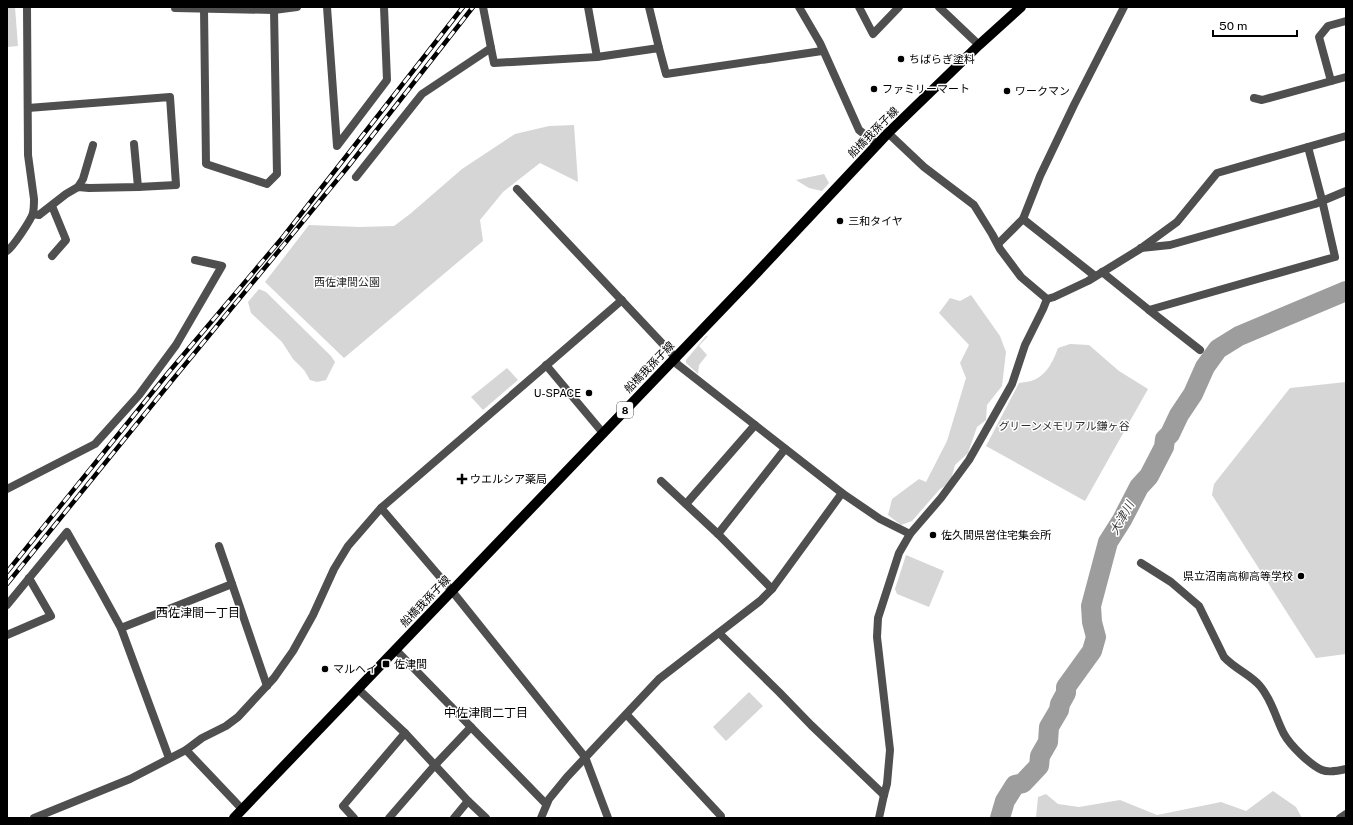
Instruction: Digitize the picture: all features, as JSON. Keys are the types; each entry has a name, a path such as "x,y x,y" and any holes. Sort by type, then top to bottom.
{"main road":[{"name":"船橋我孫子線","path":"234,818 888,133 979,45 1021,7"}],"street":[{"path":"7,251 33,214 34,199 28,155 27,7"},
{"path":"175,7 274,10 297,7"},
{"path":"327,7 337,146 387,80 384,7"},
{"path":"483,7 494,63 597,57 659,48"},
{"path":"588,7 597,57"},
{"path":"649,7 666,74 822,51"},
{"path":"799,7 820,43 822,51 859,130 878,145"},
{"path":"859,7 873,34 899,7"},
{"path":"939,7 979,45"},
{"path":"998,244 1023,219 1040,176 1124,7"},
{"path":"204,9 206,164 267,184 277,174 274,10"},
{"path":"1332,81 1319,37 1328,26 1346,21"},
{"path":"356,177 422,94 491,48"},
{"path":"1254,98 1262,100 1346,77"},
{"path":"28,108 170,97 176,185 138,187 78,187"},
{"path":"888,133 924,168 974,205 1000,249 1021,277 1047,299"},
{"path":"1047,299 1088,281 1140,249 1177,222 1217,173 1346,136"},
{"path":"134,144 138,187"},
{"path":"33,214 38,216 66,194 78,187 83,179 93,145"},
{"path":"1149,310 1335,257 1308,147"},
{"path":"517,189 675,357 678,364 842,493 880,519 910,534"},
{"path":"1140,249 1170,245 1315,204 1346,191"},
{"path":"52,206 66,240 52,256"},
{"path":"1023,219 1149,310 1200,350"},
{"path":"7,489 95,444 139,395 176,345 222,266 195,260"},
{"path":"879,818 887,784 890,750 876,637 878,618 889,584 900,553 910,534 941,498 969,460 1012,384 1025,345 1047,299"},
{"path":"34,818 130,779 186,750 202,738 226,726 238,717 274,678 293,651 313,615 334,569 348,546 381,508 622,300"},
{"path":"546,365 603,433"},
{"path":"686,504 755,425"},
{"path":"718,534 785,449"},
{"path":"661,481 718,534 772,590"},
{"path":"541,818 546,804 585,756 627,715 659,679 760,601 772,590 842,493"},
{"path":"381,508 452,591 585,756 608,818"},
{"path":"7,605 67,532 100,588 121,628 169,758"},
{"path":"218,546 267,686"},
{"path":"1141,563 1171,582 1199,606 1224,658 1260,686 1284,735 1294,748 1322,770 1333,772 1346,769"},
{"path":"7,635 51,616 29,578"},
{"path":"121,628 232,584"},
{"path":"719,633 884,795"},
{"path":"396,649 546,804"},
{"path":"358,689 405,733 468,801 486,818"},
{"path":"627,715 721,816 721,818"},
{"path":"389,818 435,765 471,727"},
{"path":"354,818 343,806 405,733"},
{"path":"186,750 242,810"},
{"path":"454,818 468,801"},
{"path":"1340,818 1346,814"}],"green space":[{"path":"7,7 15,7 18,46 7,47"},
{"name":"西佐津間公園","path":"574,125 578,182 540,163 503,192 480,220 483,241 344,358 265,282 309,225 360,227 394,226 462,169 515,134 549,126"},
{"path":"824,174 829,183 822,191 809,188 796,180"},
{"path":"259,289 266,292 331,356 335,362 326,380 317,382 310,380 304,370 293,359 282,342 251,313 248,302"},
{"path":"971,295 1000,336 1006,352 1002,386 987,405 986,420 977,427 968,453 955,465 950,483 940,489 912,521 901,525 888,515 892,499 919,479 926,482 947,441 966,378 960,363 969,345 939,313 950,298 960,301"},
{"path":"706,336 708,336 699,346 707,355 699,365 698,374 686,363 686,360"},
{"name":"グリーンメモリアル鎌ヶ谷","path":"1070,344 1089,345 1119,371 1148,389 1085,501 986,446 1019,383 1031,381 1041,376 1049,368 1058,348"},
{"path":"507,368 518,380 483,410 471,397"},
{"name":"県立沼南高柳高等学校","path":"1346,382 1346,654 1316,658 1212,495 1214,484 1290,388"},
{"path":"906,555 944,571 929,607 897,594 895,589"},
{"path":"749,692 763,706 726,741 713,727"},
{"path":"1273,791 1296,807 1302,818 1036,818 1038,797 1046,794 1058,804 1079,807 1120,800 1157,815 1221,802 1246,811"}],"waterway":[{"name":"大津川","path":"1000,818 1005,801 1015,785 1023,783 1039,766 1040,756 1048,742 1049,727 1059,710 1060,704 1066,693 1066,687 1092,651 1096,637 1092,622 1091,606 1108,542 1122,520 1139,487 1149,476 1164,447 1165,439 1170,434 1179,415 1193,394 1205,367 1218,349 1239,336 1346,291"}],"railway":[{"path":"7,572 168,373 283,237 463,7"},
{"path":"7,584 347,168 473,7"}],"place":[{"name":"ちばらぎ塗料","path":"901,59"},
{"name":"ファミリーマート","path":"874,89"},
{"name":"ワークマン","path":"1007,91"},
{"name":"三和タイヤ","path":"840,221"},
{"name":"U-SPACE","path":"589,393"},
{"name":"ウエルシア薬局","path":"462,479"},
{"name":"佐久間県営住宅集会所","path":"933,535"},
{"name":"県立沼南高柳高等学校","path":"1301,576"},
{"name":"佐津間","path":"386,664"},
{"name":"マルヘイ","path":"325,669"}],"district":[{"name":"西佐津間一丁目","path":"198,613"},
{"name":"中佐津間二丁目","path":"486,713"}]}
